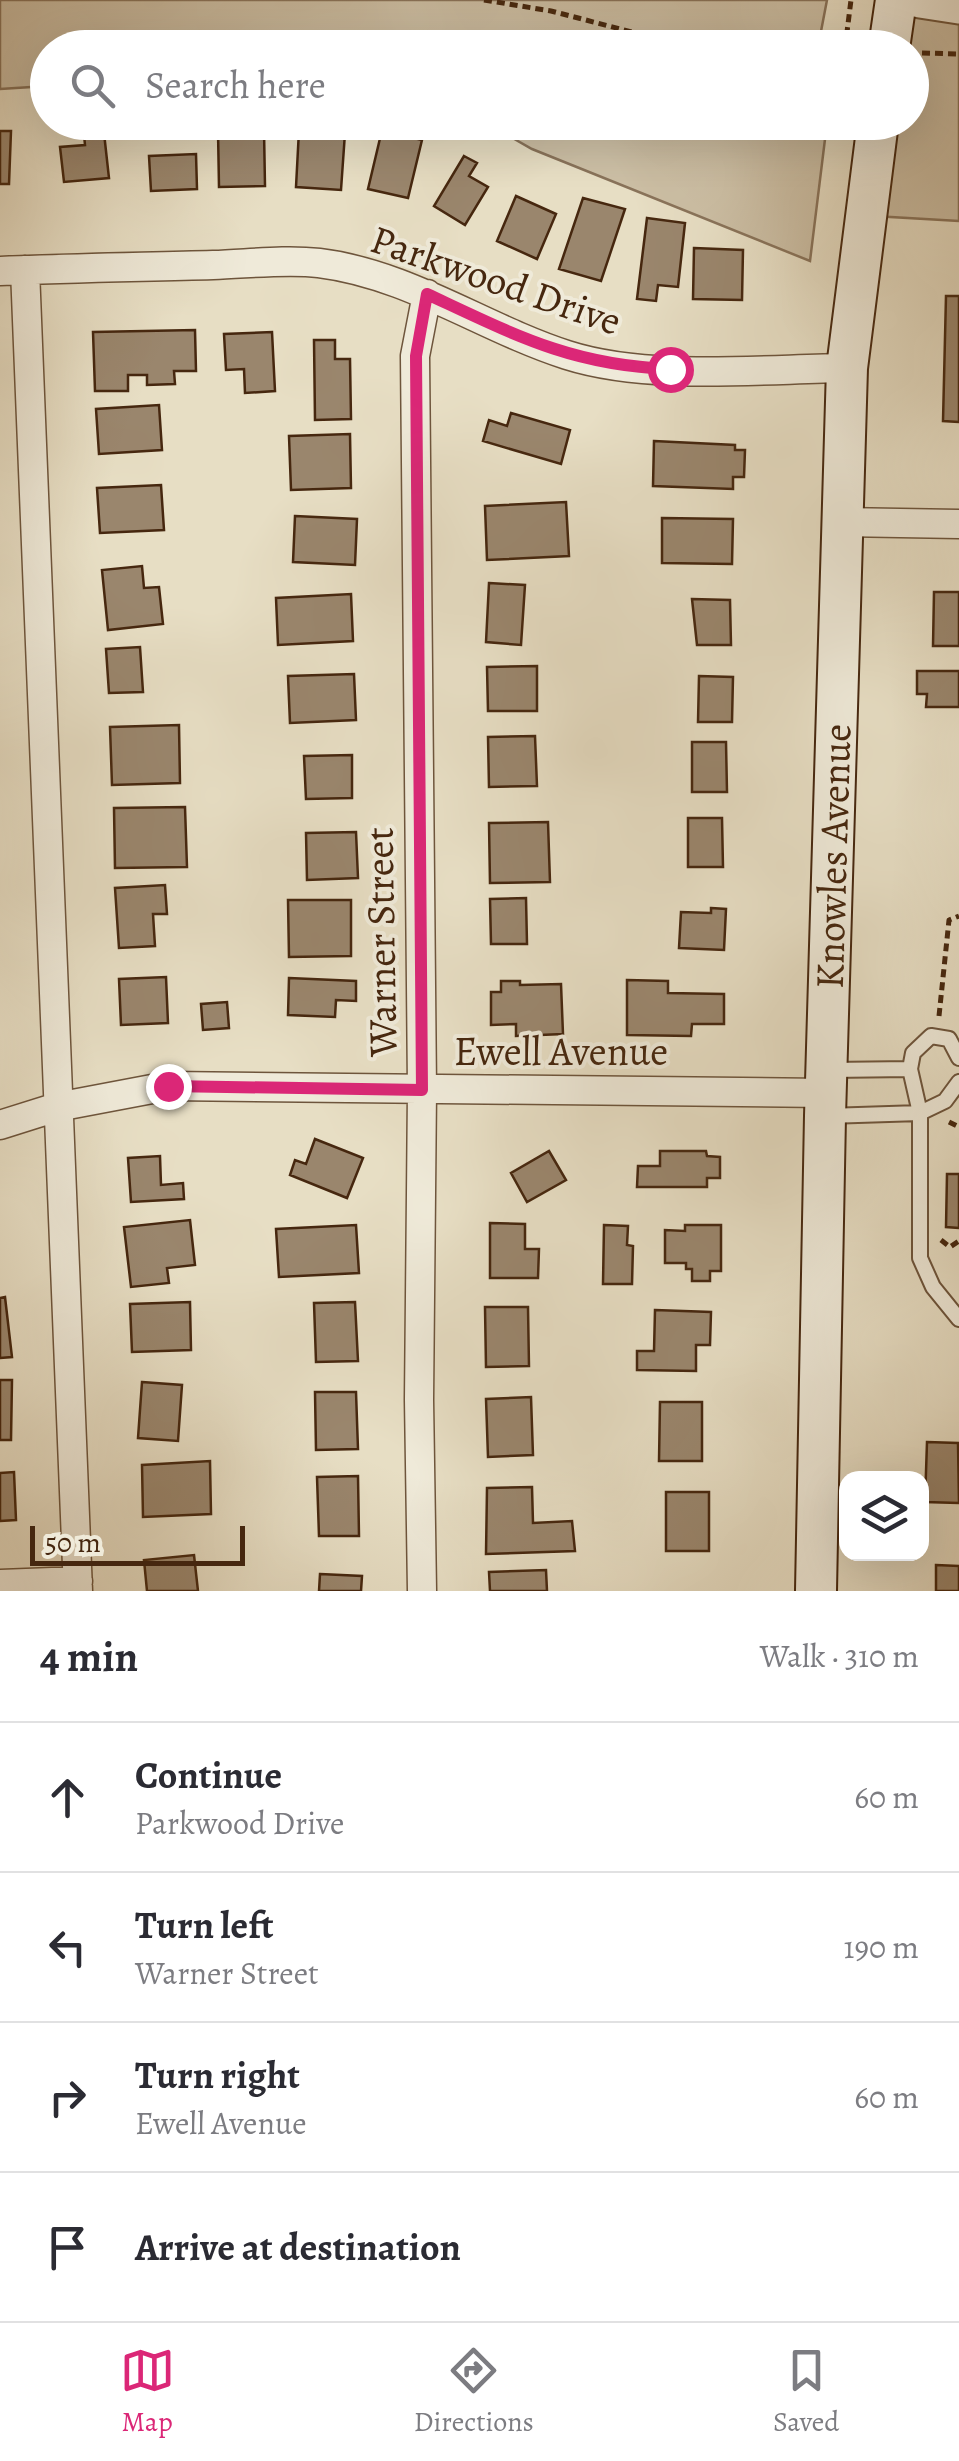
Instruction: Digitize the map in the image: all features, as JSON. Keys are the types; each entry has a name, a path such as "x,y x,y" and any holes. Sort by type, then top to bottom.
{"main road":[{"path":"891,30 896,0"},
{"name":"Knowles Avenue","path":"816,1591 847,368 876,140"}],"street":[{"path":"920,0 959,6"},
{"name":"Parkwood Drive","path":"13,271 317,262 379,276 535,343 622,367 847,368"},
{"path":"0,1584 78,1586 13,271"},
{"name":"Warner Street","path":"422,1591 416,356 427,294"},
{"path":"841,522 959,524"},
{"name":"Ewell Avenue","path":"0,1125 57,1108 168,1086 826,1093"}],"lane":[{"path":"959,1058 949,1039 930,1036 913,1053 910,1069 920,1113 920,1258 933,1287 959,1319"},
{"path":"826,1093 910,1069"},
{"path":"826,1093 920,1113 945,1100 959,1082"}],"path":[{"path":"484,0 551,11 624,30"},
{"path":"847,30 851,0"},
{"path":"937,53 959,54"},
{"path":"939,1017 950,920 959,916"},
{"path":"949,1122 959,1126"},
{"path":"938,1238 950,1246 959,1241"}],"shaded area":[{"path":"0,0 827,0 821,30 30,30 30,87 0,89"},
{"path":"910,0 959,0 959,221 874,216 887,140 929,140 929,30 905,30"},
{"path":"516,140 825,140 810,261"}],"building":[{"path":"0,131 11,131 9,184 0,184"},
{"path":"84,140 105,140 109,178 64,182 60,147 85,145"},
{"path":"218,140 264,140 265,186 219,187"},
{"path":"298,140 345,140 341,190 296,187"},
{"path":"380,140 422,140 408,198 368,189"},
{"path":"196,154 197,189 151,191 149,156"},
{"path":"464,156 477,163 469,176 488,187 465,225 434,206"},
{"path":"516,196 556,214 537,259 497,241"},
{"path":"583,198 625,209 601,281 559,269"},
{"path":"647,218 685,223 678,287 658,285 656,301 637,299"},
{"path":"694,248 743,250 742,300 693,299"},
{"path":"946,296 959,296 959,422 943,421"},
{"path":"195,330 196,371 174,371 175,384 147,385 147,375 128,375 128,391 95,391 93,332"},
{"path":"272,332 275,391 245,393 244,369 226,370 224,334"},
{"path":"314,340 335,340 335,359 350,359 351,419 315,420"},
{"path":"159,405 162,450 99,454 96,409"},
{"path":"511,413 570,430 561,464 483,441 489,420 507,426"},
{"path":"350,434 351,488 291,490 289,436"},
{"path":"654,441 735,445 735,450 745,450 744,477 733,477 733,489 653,486"},
{"path":"161,485 164,530 100,533 97,488"},
{"path":"566,502 569,556 487,560 485,506"},
{"path":"295,516 357,519 355,565 293,562"},
{"path":"662,518 733,519 732,564 662,563"},
{"path":"142,566 144,588 159,587 163,624 108,630 102,570"},
{"path":"489,583 525,585 521,645 486,642"},
{"path":"934,592 959,592 959,646 933,646"},
{"path":"351,594 353,641 278,645 276,598"},
{"path":"692,599 730,600 731,645 697,645"},
{"path":"140,647 143,692 109,693 106,649"},
{"path":"537,666 537,711 488,711 487,667"},
{"path":"917,671 959,671 959,707 926,707 927,694 917,694"},
{"path":"354,674 356,720 290,723 288,676"},
{"path":"699,676 733,677 732,722 698,722"},
{"path":"179,725 180,783 112,785 110,727"},
{"path":"535,736 537,786 489,787 488,737"},
{"path":"692,742 726,742 727,792 692,792"},
{"path":"352,755 352,798 306,799 304,756"},
{"path":"185,807 187,867 115,868 114,808"},
{"path":"688,818 722,818 723,867 688,867"},
{"path":"548,822 550,882 490,883 489,823"},
{"path":"356,832 358,878 307,880 306,833"},
{"path":"165,885 167,914 153,914 155,946 119,948 115,888"},
{"path":"526,898 527,944 491,944 490,899"},
{"path":"288,900 351,900 351,956 289,957"},
{"path":"711,908 726,909 724,950 679,948 681,912 711,913"},
{"path":"166,977 168,1023 121,1025 119,979"},
{"path":"289,978 356,981 356,1001 336,1000 335,1017 288,1015"},
{"path":"627,980 668,981 668,993 724,994 724,1024 692,1024 691,1036 627,1035"},
{"path":"501,981 520,981 520,985 561,984 563,1034 516,1036 516,1024 491,1025 491,992 501,992"},
{"path":"227,1002 229,1028 203,1030 201,1004"},
{"path":"315,1139 363,1158 347,1198 290,1175 295,1160 306,1164"},
{"path":"549,1151 566,1180 527,1202 511,1173"},
{"path":"660,1151 706,1151 707,1156 720,1157 720,1178 707,1178 707,1187 637,1187 638,1166 660,1166"},
{"path":"160,1156 161,1185 183,1183 184,1199 131,1202 128,1158"},
{"path":"947,1174 959,1174 959,1228 946,1227"},
{"path":"190,1220 195,1265 167,1268 169,1283 131,1287 124,1227"},
{"path":"490,1223 525,1224 525,1249 539,1249 538,1278 490,1278"},
{"path":"356,1225 359,1273 279,1277 276,1229"},
{"path":"604,1225 628,1226 627,1245 633,1246 632,1284 603,1284"},
{"path":"685,1225 721,1225 721,1271 710,1271 710,1281 692,1281 692,1269 686,1269 686,1263 665,1263 665,1230 685,1231"},
{"path":"5,1297 12,1357 0,1358 0,1298"},
{"path":"190,1302 191,1350 132,1352 130,1304"},
{"path":"355,1302 358,1361 316,1362 314,1303"},
{"path":"485,1307 528,1307 529,1366 486,1367"},
{"path":"655,1310 711,1312 710,1345 696,1345 696,1371 637,1370 637,1351 654,1351"},
{"path":"0,1380 12,1380 11,1440 0,1440"},
{"path":"142,1382 182,1385 178,1441 138,1438"},
{"path":"315,1392 356,1392 358,1449 316,1450"},
{"path":"531,1397 533,1455 488,1457 486,1399"},
{"path":"660,1402 702,1402 702,1461 659,1461"},
{"path":"927,1442 958,1443 959,1503 929,1502"},
{"path":"210,1461 211,1514 143,1517 142,1465"},
{"path":"14,1472 16,1520 0,1521 0,1473"},
{"path":"358,1476 359,1536 319,1536 317,1477"},
{"path":"532,1487 533,1523 572,1521 575,1551 486,1554 487,1488"},
{"path":"666,1492 709,1492 709,1551 666,1551"},
{"path":"194,1555 198,1591 147,1591 144,1560"},
{"path":"936,1565 959,1566 959,1591 936,1591"},
{"path":"546,1570 547,1591 490,1591 489,1572"},
{"path":"320,1574 362,1576 361,1591 319,1591"}],"route":[{"path":"168,1086 422,1090 416,356 427,294 571,356 622,367 670,369"}]}
